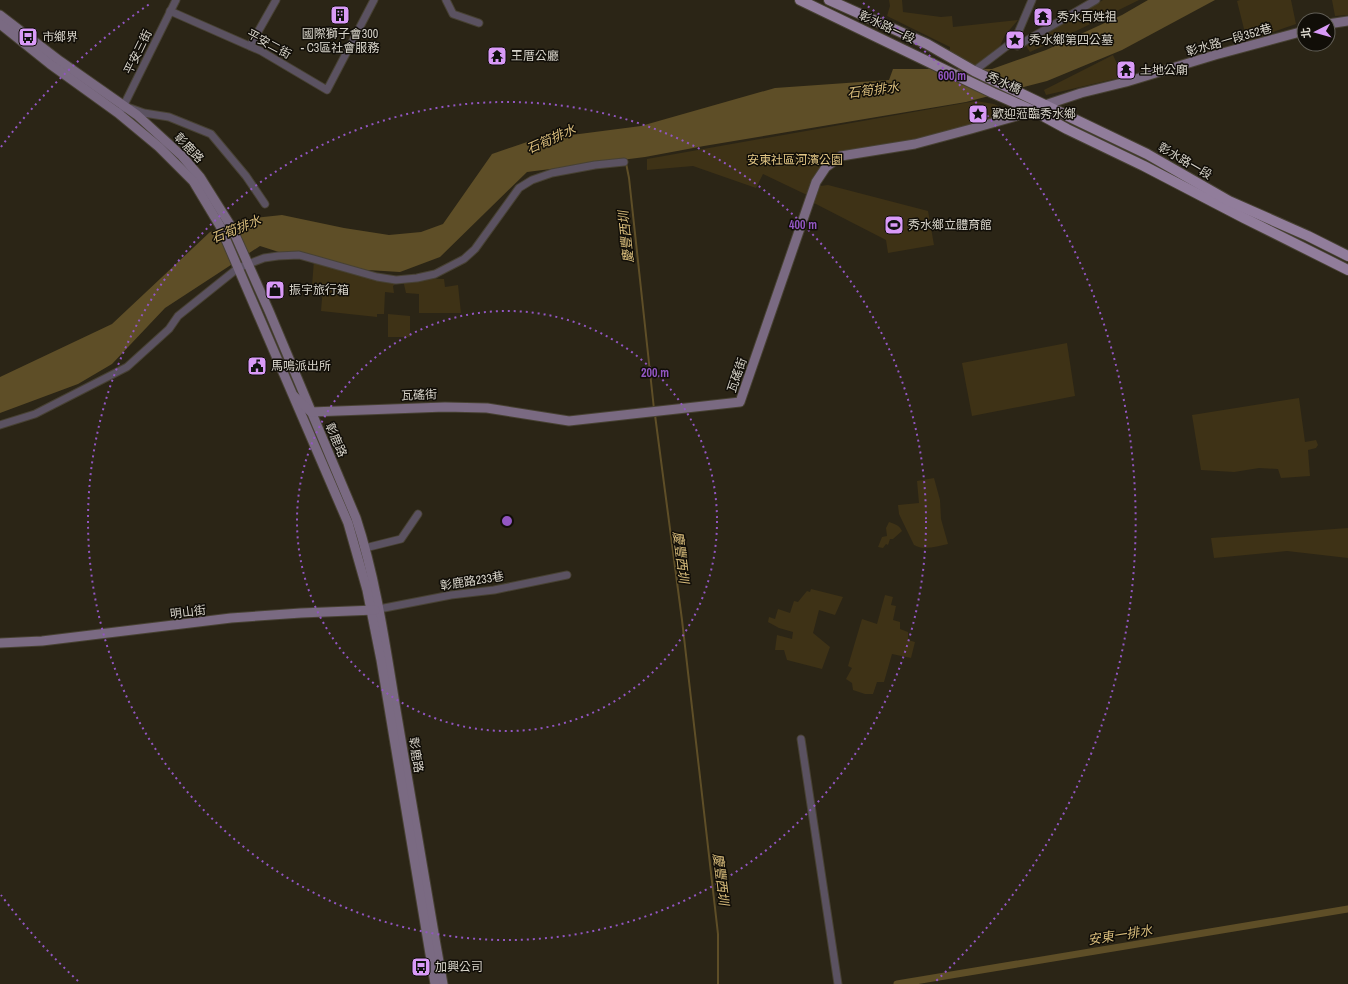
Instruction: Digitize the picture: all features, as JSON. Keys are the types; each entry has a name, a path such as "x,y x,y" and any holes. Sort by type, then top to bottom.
{"main road":[{"name":"彰水路一段","path":"800,0 920,57"},
{"name":"彰水路一段","path":"829,0 926,44"},
{"name":"彰鹿路","path":"0,15 121,110 193,182 220,226 294,396 365,548 381,660 420,880 435,984"},
{"path":"1336,23 1348,21"},
{"name":"彰鹿路","path":"0,24 50,64 121,110 137,115 186,161 200,177 232,228 269,311 311,412 352,520 367,590 375,610"},
{"name":"彰水路一段352巷","path":"1045,105 1296,33"},
{"name":"秀水橋","path":"926,44 974,71 1009,88"},
{"name":"秀水橋","path":"920,57 993,93 1034,111"},
{"name":"彰水路一段","path":"1009,88 1147,154 1229,201 1308,236 1348,256"},
{"name":"瓦磘街","path":"311,412 445,407 487,408 569,421 740,402 816,182 826,167 841,156 915,144 1034,111 1045,105"},
{"name":"彰水路一段","path":"1034,111 1348,270"},
{"path":"294,396 311,412"},
{"name":"明山街","path":"0,643 48,641 231,618 375,610"},
{"name":"彰鹿路","path":"420,880 443,984"}],"street":[{"name":"平安三街","path":"121,110 176,0"},
{"path":"250,46 276,0"},
{"name":"平安二街","path":"170,11 250,46 327,90 374,0"},
{"path":"446,0 454,14 479,23"},
{"path":"974,71 1015,40 1032,0"},
{"path":"1015,40 1017,46 1096,0"},
{"path":"121,110 169,117 211,134 246,176 265,204"},
{"path":"0,425 35,414 127,367 169,329 178,316 237,266 246,262 278,256 299,255 383,278 396,280 417,278 434,274 464,259 475,249 519,188 532,180 552,173 588,166 624,162"},
{"path":"365,548 401,539 418,514"},
{"name":"彰鹿路233巷","path":"375,610 451,595 494,590 568,575"},
{"path":"801,739 838,984"}],"green space":[{"path":"889,0 902,0 903,12 941,17 952,16 953,27 1018,20 1005,35 1000,46 973,68 949,56 950,47 887,16 890,6"},
{"path":"1103,0 1139,0 1030,52 1026,46"},
{"path":"1291,0 1296,24 1247,41 1237,1"},
{"path":"1332,0 1348,0 1348,15 1336,16 1336,12 1334,12"},
{"path":"1113,55 1123,77 1046,95 1044,90"},
{"name":"安東社區河濱公園","path":"976,101 994,104 1020,117 907,141 843,152 807,195 763,174 756,188 693,166 647,170 647,159"},
{"name":"秀水鄉立體育館","path":"828,185 928,211 934,245 888,253 886,240 814,203 820,186"},
{"path":"314,260 400,280 393,286 394,293 385,292 384,314 377,314 377,317 321,311 323,287 312,286"},
{"path":"421,278 444,279 445,287 458,285 461,313 419,313 419,294 406,293 403,280"},
{"path":"388,314 410,316 410,337 388,337"},
{"path":"1067,343 1075,396 972,416 962,363"},
{"path":"1299,398 1305,442 1316,440 1318,445 1316,448 1308,450 1310,476 1281,478 1278,469 1259,468 1234,472 1201,470 1192,415"},
{"path":"934,478 940,500 941,519 948,544 931,548 922,548 914,545 899,514 898,505 919,503 917,481"},
{"path":"889,522 898,526 902,531 893,539 890,539 888,545 886,544 883,548 878,547 882,537 887,536 886,528"},
{"path":"1348,528 1348,558 1287,551 1214,558 1211,538"},
{"path":"811,589 843,597 835,615 819,610 813,633 830,647 822,669 787,660 784,650 775,650 777,635 792,639 793,632 779,628 768,622 769,617 775,619 778,609 790,613 794,601 798,602 807,591 810,592"},
{"path":"885,595 893,597 891,605 896,606 893,620 900,622 900,629 908,632 908,640 915,642 911,658 892,654 884,682 877,682 873,694 865,694 853,690 852,683 846,679 852,668 848,666 862,619 877,624"}],"water":[{"name":"石筍排水","path":"1148,0 1215,0 1122,50 1047,81 966,102 645,157 527,172 440,257 400,272 351,269 282,253 260,246 165,308 112,364 78,384 0,413 0,377 112,324 210,232 245,219 282,215 344,228 389,235 421,232 443,224 492,154 533,140 641,126 775,88 889,80 893,69 992,69 1046,50 1122,15"}],"waterway":[{"name":"慶豐西圳","path":"626,163 629,178 654,409"},
{"name":"慶豐西圳","path":"655,415 682,620 718,934 718,984"},
{"name":"安東一排水","path":"897,984 1348,909"}],"place":[{"name":"國際獅子會300 - C3區社會服務","path":"340,15"},
{"name":"秀水百姓祖","path":"1043,17"},
{"name":"市鄉界","path":"28,37"},
{"name":"秀水鄉第四公墓","path":"1015,40"},
{"name":"王厝公廳","path":"497,56"},
{"name":"土地公廟","path":"1126,70"},
{"name":"歡迎蒞臨秀水鄉","path":"978,114"},
{"name":"秀水鄉立體育館","path":"894,225"},
{"name":"振宇旅行箱","path":"275,290"},
{"name":"馬鳴派出所","path":"257,366"},
{"name":"加興公司","path":"421,967"}]}
